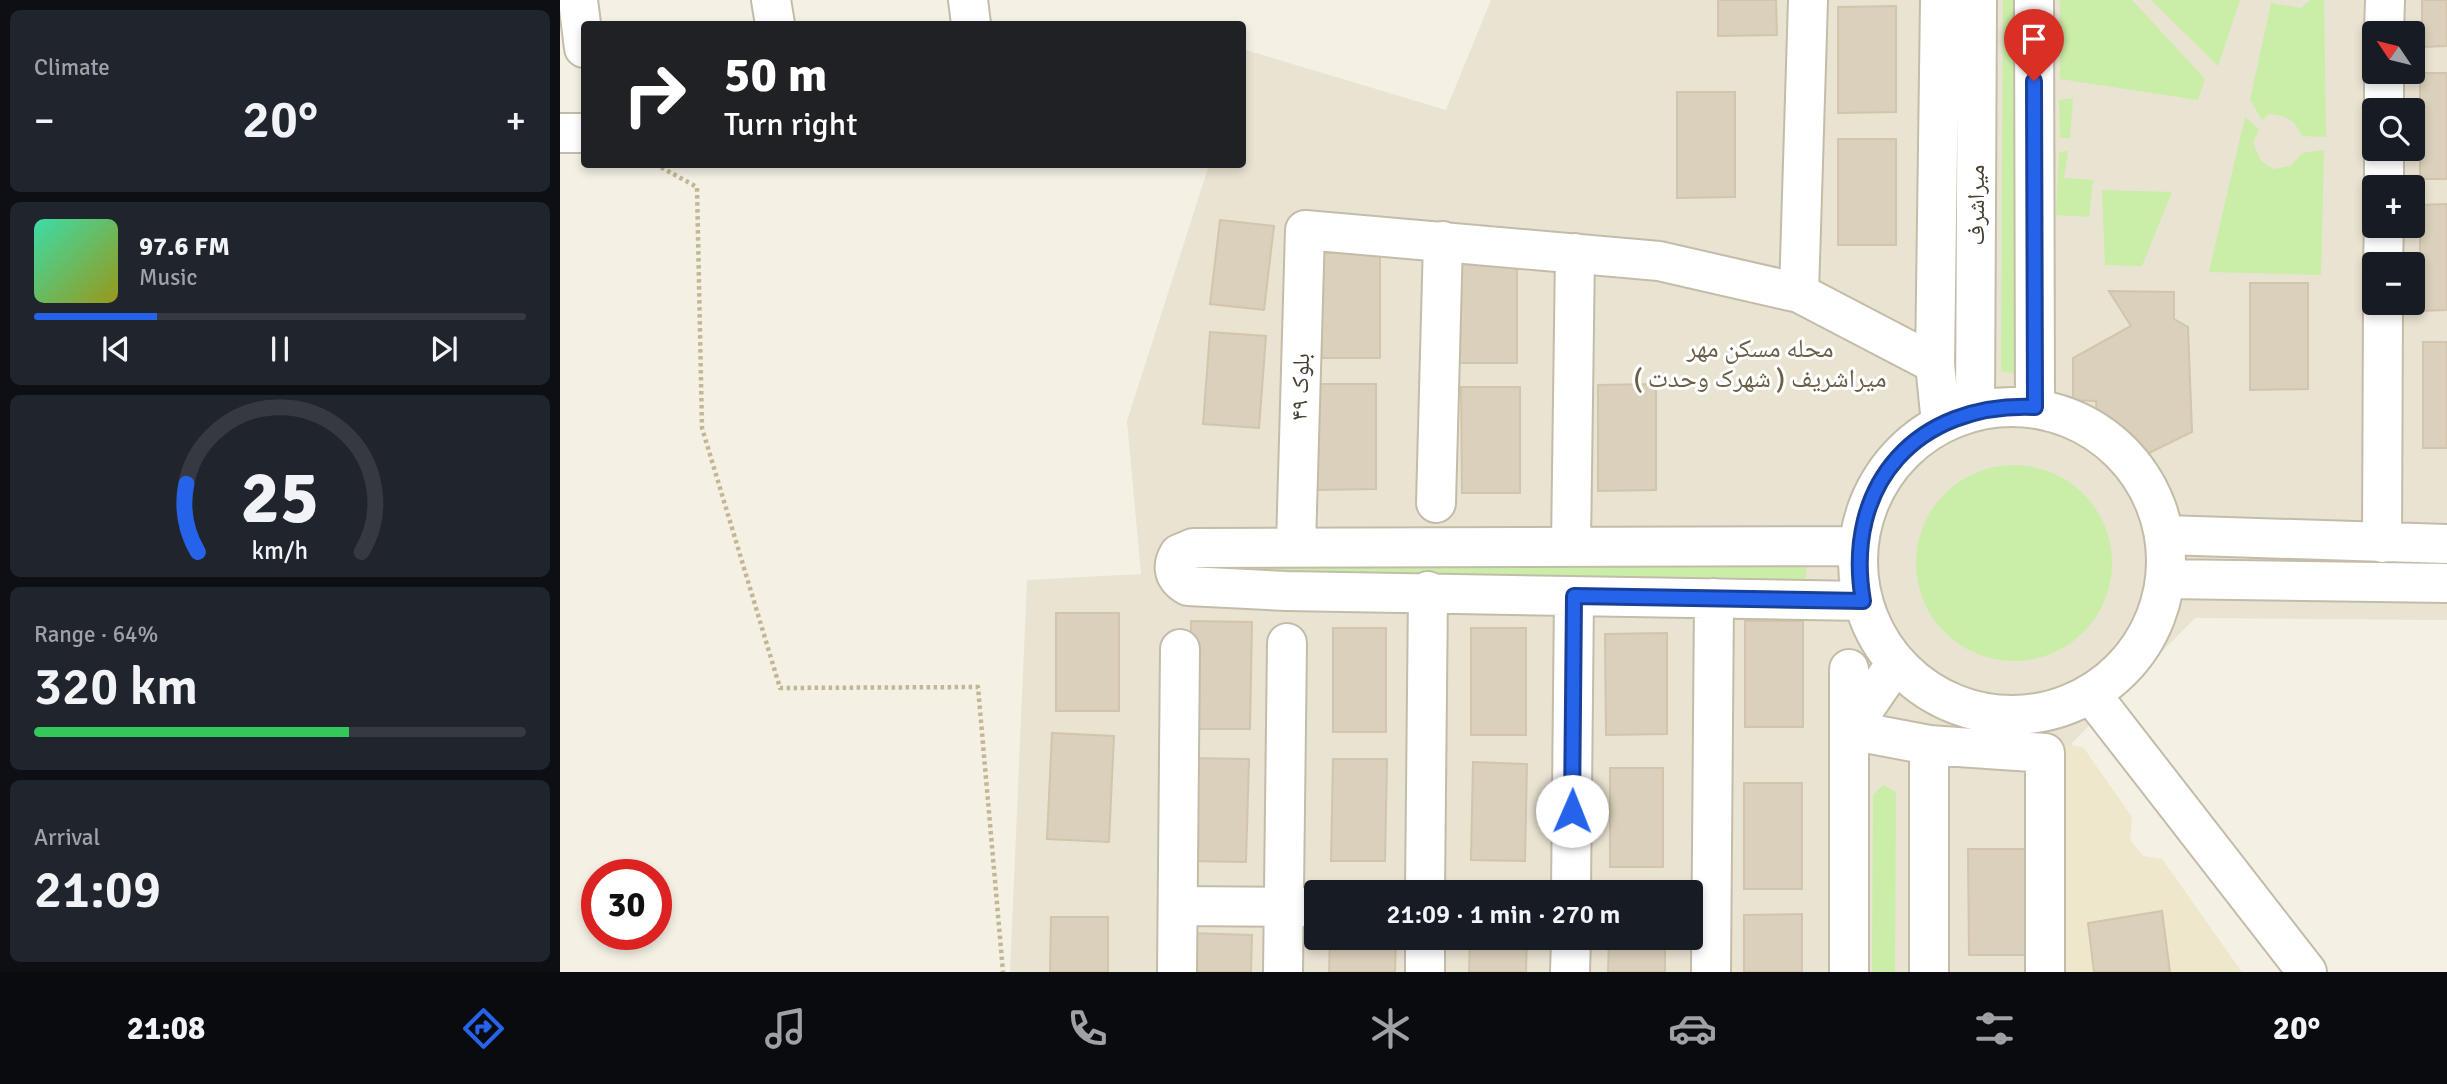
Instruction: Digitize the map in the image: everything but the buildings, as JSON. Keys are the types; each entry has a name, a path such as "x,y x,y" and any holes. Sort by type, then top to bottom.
{"street":[{"path":"578,0 581,24"},
{"path":"771,0 774,21"},
{"path":"968,0 971,21"},
{"path":"1799,293 1808,0"},
{"path":"1940,0 1936,364 1958,417"},
{"name":"میراشرف","path":"1958,417 1978,0"},
{"path":"2034,0 2035,407"},
{"path":"2385,0 2385,21"},
{"path":"560,133 581,132"},
{"name":"بلوک ۴۹","path":"1296,545 1305,230 1443,241"},
{"path":"1436,503 1443,241 1659,261 1799,293 1936,364"},
{"path":"1571,546 1575,253"},
{"path":"2382,543 2383,315"},
{"path":"2005,406 2035,407 2081,421 2121,450 2150,488 2165,535 2166,579 2153,625 2127,664 2091,694 2040,712 2009,716 1967,709 1928,691 1896,663 1876,634 1863,601 1858,546 1867,508 1884,474 1909,445 1958,417 2005,406"},
{"path":"2165,535 2447,544"},
{"path":"1858,546 1296,545 1186,550 1175,561 1176,576 1188,586 1286,591 1428,591 1863,601"},
{"path":"2166,579 2447,583"},
{"path":"1425,880 1428,591"},
{"path":"1571,880 1574,596"},
{"path":"1702,880 1714,598"},
{"path":"1283,972 1300,907 1287,643"},
{"path":"1177,972 1180,649"},
{"path":"1850,730 1896,663"},
{"path":"1849,669 1849,972"},
{"path":"2091,694 2307,972"},
{"path":"1850,730 1929,746 2045,753 2045,972"},
{"path":"1929,746 1929,972"},
{"path":"1178,906 1300,907"},
{"path":"1703,922 1711,972"},
{"path":"1425,950 1425,972"},
{"path":"1570,972 1571,950"}],"path":[{"path":"662,168 697,187 702,428 780,688 978,687 1003,972"}],"shaded area":[{"path":"1491,0 2447,0 2447,620 2195,618 2072,743 2082,972 1010,972 1027,580 1141,574 1127,421 1208,168 1246,168 1246,50 1446,110"},
{"path":"2060,744 2083,747 2132,817 2130,840 2143,856 2162,859 2242,972 2059,972"}],"green space":[{"path":"2003,0 2015,0 2016,374 2001,371"},
{"path":"2060,0 2132,0 2205,79 2198,100 2060,79"},
{"path":"2151,0 2240,0 2218,66"},
{"path":"2311,0 2324,0 2326,137 2302,136 2293,122 2280,116 2269,114 2262,120 2250,100 2271,3 2301,8"},
{"path":"2073,98 2070,138 2060,138 2059,100"},
{"path":"2245,117 2259,129 2253,143 2261,161 2273,169 2291,166 2302,153 2324,150 2321,275 2209,272"},
{"path":"2068,151 2064,178 2093,180 2089,217 2056,215 2059,152"},
{"path":"2102,190 2172,192 2142,266 2105,265"},
{"path":"2014,465 2052,472 2069,481 2083,494 2096,508 2105,525 2112,563 2105,601 2096,618 2083,632 2069,645 2052,654 2014,661 1976,654 1959,645 1945,632 1932,618 1923,601 1916,563 1923,525 1932,508 1945,494 1959,481 1976,472"},
{"path":"1193,565 1806,567 1806,580 1193,576"},
{"path":"1883,785 1896,792 1895,972 1872,972 1873,795"}],"district":[{"name":"محله مسکن مهر میراشریف ( شهرک وحدت )","path":"1760,363"}],"route":[{"path":"1572,811 1574,596 1863,601 1858,574 1858,546 1867,508 1884,474 1909,445 1941,424 1975,410 2005,406 2035,407 2034,81"}]}
